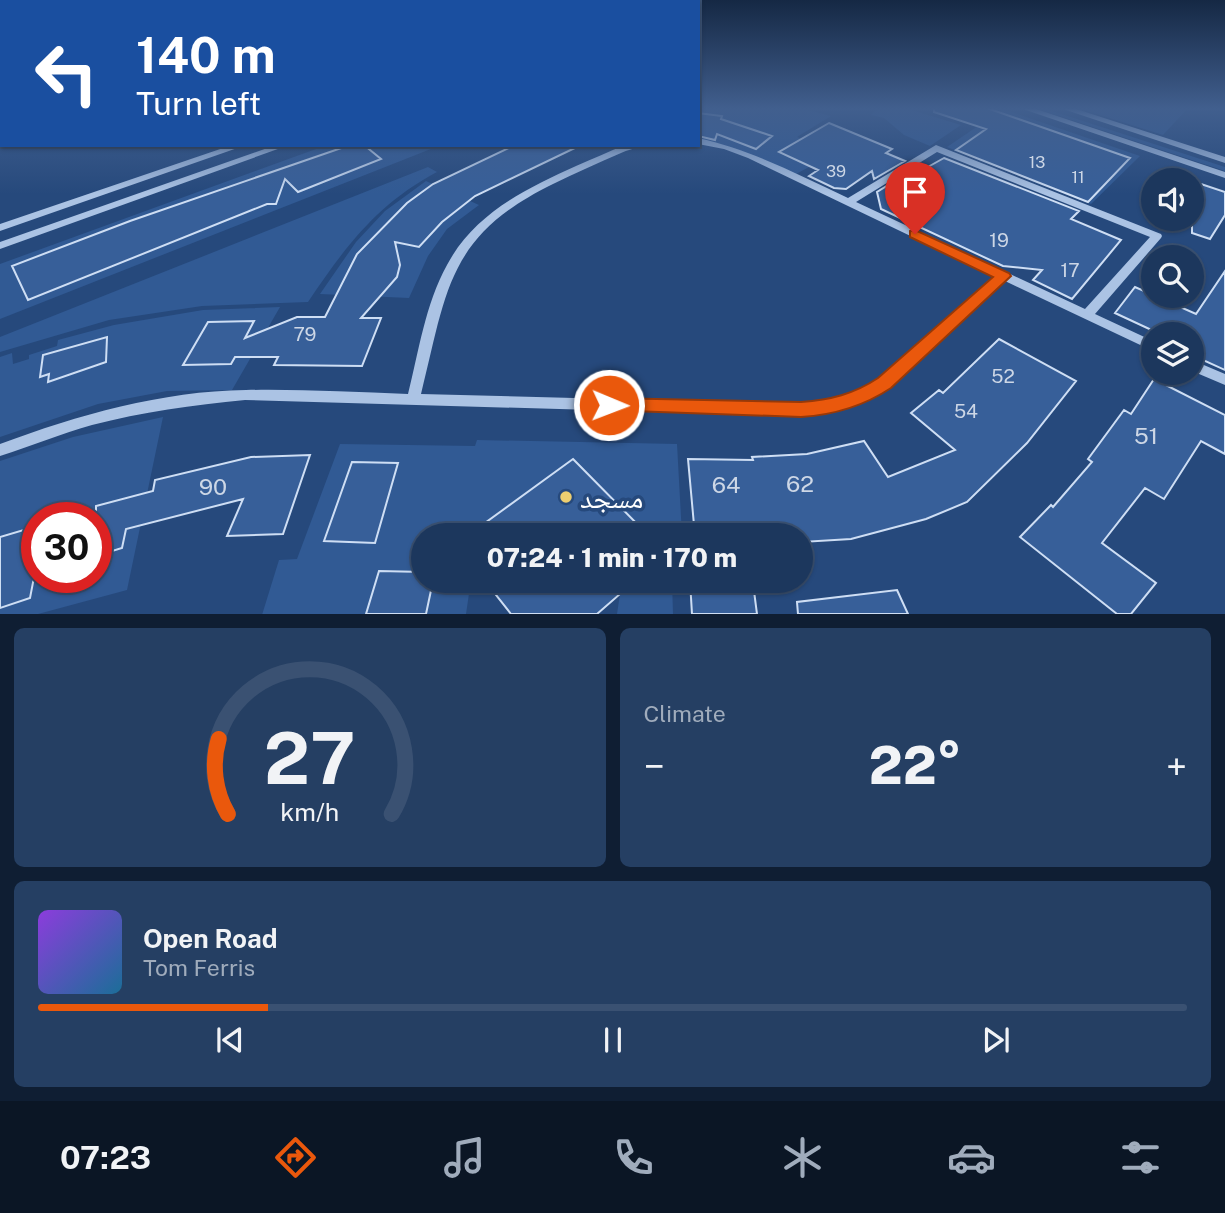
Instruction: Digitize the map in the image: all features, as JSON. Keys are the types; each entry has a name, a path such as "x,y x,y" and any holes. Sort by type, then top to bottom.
{"street":[{"path":"1110,137 1225,175"},
{"path":"1153,137 1225,160"},
{"path":"700,141 739,151 1141,340"},
{"path":"0,228 236,147"},
{"path":"0,246 279,147"},
{"path":"413,400 446,279 470,238 511,203 630,147"},
{"path":"849,202 936,148 1157,236 1087,315"},
{"path":"0,450 100,416 175,401 245,395 801,410 825,408 866,395 885,383 1004,276"},
{"path":"1204,370 1225,380"}],"shaded area":[{"path":"700,137 798,137 835,153 796,174 758,157 700,141"},
{"path":"908,137 944,137 930,146"},
{"path":"962,137 1084,137 1140,156 1091,204 947,147"},
{"path":"1121,137 1131,137 1225,167 1225,171"},
{"path":"322,147 436,147 0,319 0,264"},
{"path":"428,167 437,172 397,198 364,228 308,302 202,306 109,320 0,352 0,337"},
{"path":"426,181 479,205 447,229 428,256 409,298 320,294 356,242 385,211"},
{"path":"280,307 232,390 167,391 98,404 0,437 0,357 12,353 13,364 29,359 29,355 57,346 58,340 114,325 203,310"},
{"path":"163,417 127,590 38,614 0,614 0,461 73,437"},
{"path":"477,440 677,444 681,523 637,523 573,459 484,523 411,523 411,593 469,593 466,614 262,614 279,560 297,559 340,444 475,446"},
{"path":"672,593 673,614 617,614 620,594"}],"building":[{"path":"724,137 771,137 756,149"},
{"path":"805,137 862,137 892,149 886,153 905,161 874,179 872,171 846,189 834,188 809,176 818,170 779,152"},
{"path":"975,137 1069,137 1130,158 1088,202 956,150"},
{"path":"344,147 366,147 381,159 298,192 285,179 276,204 267,204 28,300 12,266 130,221"},
{"path":"511,147 577,147 475,196 442,222 419,247 395,242 400,265 397,277 361,318 381,318 362,366 274,365 278,357 235,357 231,364 183,365 208,322 254,321 245,338 297,317 325,317 357,254 407,203 433,184"},
{"path":"944,158 1079,211 1071,219 1121,240 1072,299 1033,280 1042,270 1003,266 881,209 877,192 919,166 926,168"},
{"path":"1204,185 1225,192 1225,215 1210,239 1192,233 1204,231"},
{"path":"1225,271 1225,370 1204,360 1204,322 1141,322 1141,325 1115,313 1135,287 1141,290 1141,308 1182,308 1196,314 1200,308 1204,308 1204,302"},
{"path":"107,337 106,362 48,382 49,374 40,377 43,355"},
{"path":"999,339 1076,381 1027,443 967,502 926,519 851,539 813,541 813,523 694,523 688,459 753,460 752,457 807,454 864,441 888,477 955,450 911,413 939,390 943,393"},
{"path":"1150,385 1166,385 1225,415 1225,454 1201,441 1164,499 1145,488 1102,543 1156,583 1131,614 1117,614 1020,537 1051,505 1053,507 1092,462 1088,459 1124,410 1131,414"},
{"path":"310,455 283,534 227,536 243,499 126,529 122,548 112,551 111,502 153,491 155,480 251,457"},
{"name":"مسجد","path":"573,459 636,523 485,523"},
{"path":"352,462 398,463 375,543 324,541"},
{"path":"21,531 21,593 31,593 30,598 0,608 0,537"},
{"path":"379,571 411,572 411,593 430,593 426,614 366,614"},
{"path":"897,590 908,614 798,614 797,602"},
{"path":"494,593 620,594 597,614 511,614"},
{"path":"691,593 754,593 757,614 692,614"}],"place":[{"name":"مسجد","path":"566,497"}],"route":[{"path":"609,405 801,410 847,403 866,395 885,383 1004,276 915,234"}]}
